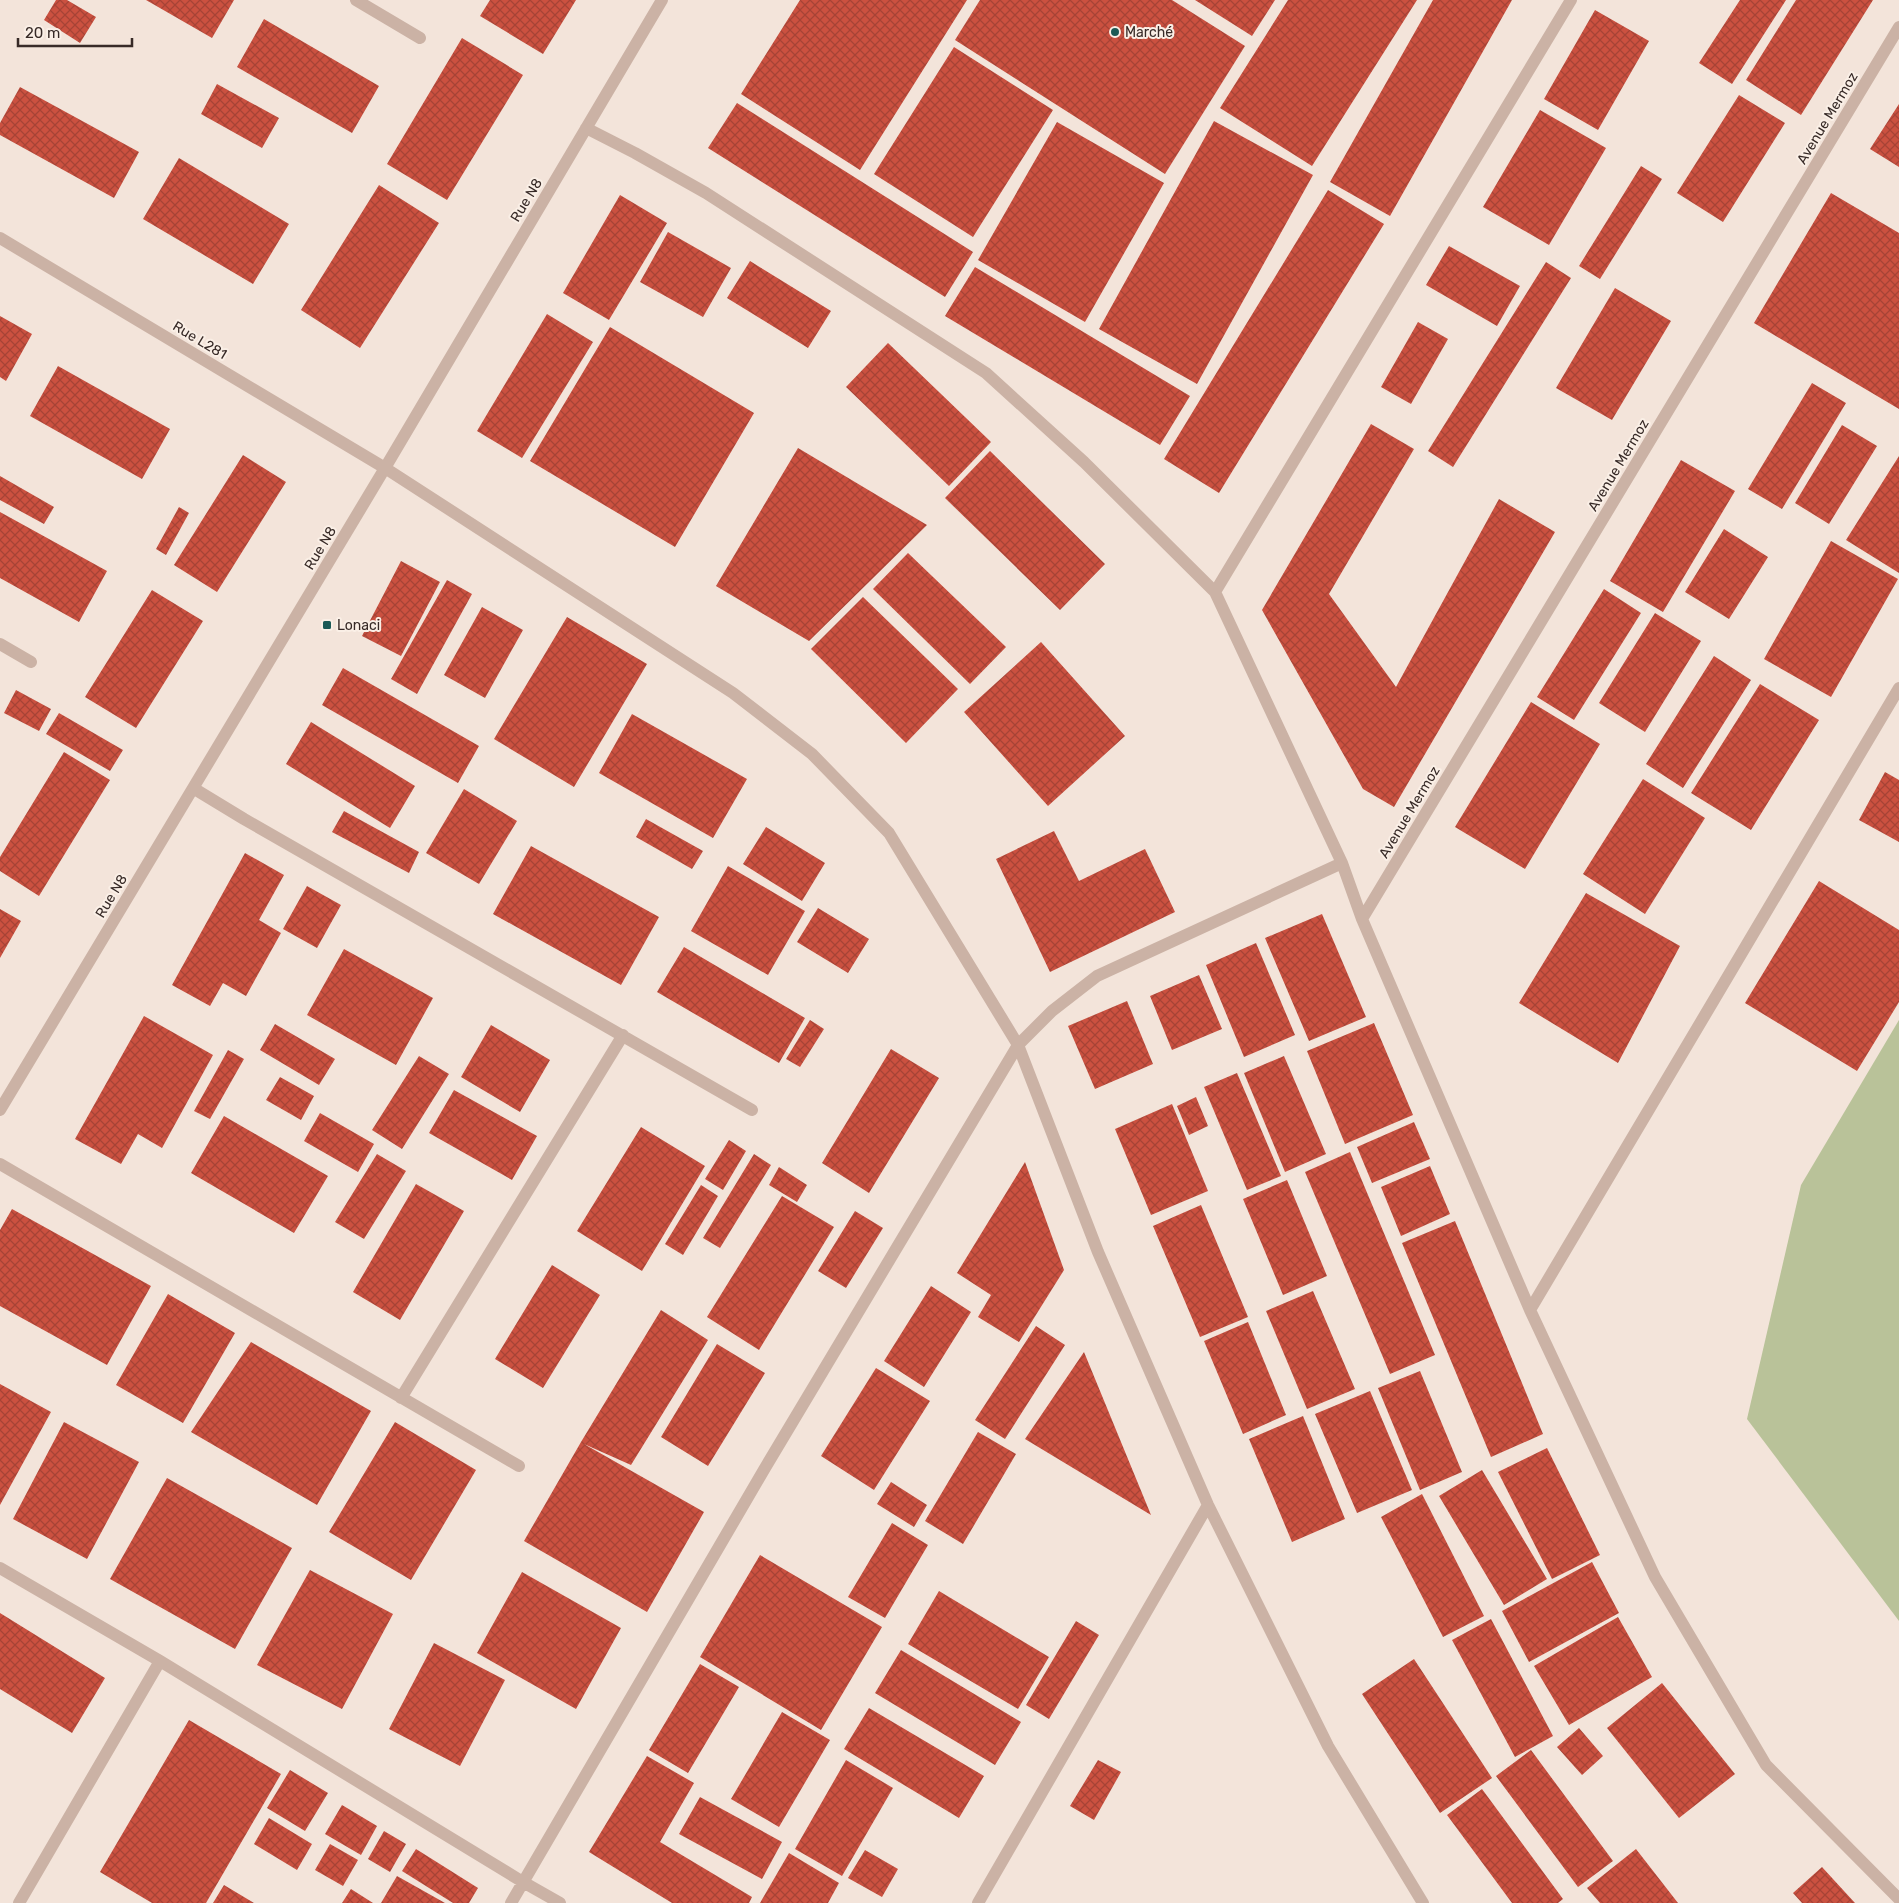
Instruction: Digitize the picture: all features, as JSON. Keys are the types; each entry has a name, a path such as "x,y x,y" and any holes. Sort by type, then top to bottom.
{"street":[{"path":"356,0 420,38"},
{"name":"Rue N8","path":"0,1110 385,468 662,0"},
{"path":"1215,592 1571,0"},
{"name":"Avenue Mermoz","path":"1362,919 1899,27"},
{"path":"586,128 706,193 986,373 1084,462 1215,592 1342,863 1362,919 1530,1310 1655,1577 1766,1766 1899,1899"},
{"name":"Rue L281","path":"0,238 385,468 734,693 812,754 889,833 1018,1045 1098,1252 1208,1505 1328,1746 1423,1903"},
{"path":"0,644 31,662"},
{"path":"1530,1310 1899,688"},
{"path":"193,788 752,1110"},
{"path":"511,1903 765,1468 1018,1045 1052,1011 1097,976 1342,863"},
{"path":"401,1398 623,1034"},
{"path":"0,1164 519,1466"},
{"path":"978,1903 1208,1505"},
{"path":"0,1568 160,1661 560,1903"},
{"path":"20,1903 160,1661"}],"green space":[{"path":"1899,1020 1899,1621 1747,1419 1801,1185"}],"building":[{"path":"56,0 67,0 96,17 80,43 44,20"},
{"path":"146,0 234,0 212,38"},
{"path":"490,0 576,0 543,54 480,16"},
{"path":"800,0 967,0 860,170 741,94"},
{"path":"980,0 1172,0 1245,46 1165,174 955,40"},
{"path":"1195,0 1275,0 1252,36"},
{"path":"1288,0 1417,0 1312,166 1220,108"},
{"path":"1433,0 1512,0 1390,216 1330,182"},
{"path":"1740,0 1786,0 1732,84 1699,63"},
{"path":"1796,0 1873,0 1801,115 1746,80"},
{"path":"1595,10 1649,41 1598,130 1544,99"},
{"path":"264,19 379,86 352,133 237,67"},
{"path":"462,38 523,75 447,200 387,164"},
{"path":"954,47 1053,110 973,237 874,174"},
{"path":"217,84 279,118 262,148 201,114"},
{"path":"20,87 139,152 114,198 0,135 0,123"},
{"path":"1739,95 1785,123 1723,222 1677,193"},
{"path":"737,103 973,252 945,297 708,148"},
{"path":"1899,104 1899,167 1870,149"},
{"path":"1540,110 1606,148 1549,245 1483,207"},
{"path":"1214,121 1313,175 1197,384 1099,329"},
{"path":"1057,122 1164,183 1085,322 978,260"},
{"path":"179,158 289,224 253,284 143,219"},
{"path":"1641,166 1662,179 1600,279 1579,266"},
{"path":"379,185 439,223 360,348 301,310"},
{"path":"1328,190 1384,224 1219,493 1164,459"},
{"path":"1831,193 1899,233 1899,409 1754,323"},
{"path":"620,195 667,223 609,320 563,293"},
{"path":"668,232 731,268 703,317 640,282"},
{"path":"1449,246 1520,286 1497,326 1426,285"},
{"path":"750,261 831,311 808,348 727,298"},
{"path":"1546,262 1571,278 1453,467 1428,451"},
{"path":"975,267 1190,396 1160,445 945,316"},
{"path":"1615,288 1671,321 1612,420 1556,388"},
{"path":"547,314 593,342 522,458 477,431"},
{"path":"0,316 32,334 6,381 0,377"},
{"path":"1418,322 1448,339 1411,404 1381,387"},
{"path":"610,327 754,413 675,547 530,461"},
{"path":"888,343 991,442 949,486 846,387"},
{"path":"58,366 170,429 142,479 30,416"},
{"path":"1812,383 1846,403 1782,509 1748,489"},
{"path":"1371,424 1414,449 1329,594 1396,687 1499,499 1555,532 1394,807 1363,789 1262,610"},
{"path":"1842,425 1877,446 1829,524 1795,503"},
{"path":"798,448 927,525 809,641 716,586"},
{"path":"990,451 1105,564 1060,610 945,498"},
{"path":"243,455 286,482 217,592 174,565"},
{"path":"1899,456 1899,573 1846,540"},
{"path":"1681,460 1735,491 1663,612 1610,581"},
{"path":"0,476 54,507 44,524 0,500"},
{"path":"179,507 189,513 166,555 156,549"},
{"path":"0,512 107,571 79,622 0,578"},
{"path":"1724,529 1768,557 1729,619 1685,592"},
{"path":"1831,541 1898,579 1831,697 1764,659"},
{"path":"908,553 1006,647 970,684 873,589"},
{"path":"401,561 440,582 401,656 362,636"},
{"path":"447,580 472,594 417,694 391,679"},
{"path":"1604,589 1641,613 1574,720 1537,697"},
{"path":"152,590 203,621 136,728 85,697"},
{"path":"863,597 958,689 906,743 811,649"},
{"path":"482,607 523,630 485,698 444,675"},
{"path":"1655,613 1701,641 1645,732 1599,703"},
{"path":"567,617 647,664 574,787 494,739"},
{"path":"1041,642 1125,736 1048,806 964,712"},
{"path":"1714,656 1751,680 1683,788 1646,764"},
{"path":"343,668 479,746 458,783 322,705"},
{"path":"1760,684 1819,720 1751,830 1691,793"},
{"path":"16,690 51,709 39,731 4,713"},
{"path":"1531,702 1600,744 1525,869 1455,827"},
{"path":"59,713 123,750 110,771 46,734"},
{"path":"632,714 747,779 713,838 599,773"},
{"path":"311,722 415,786 390,828 286,764"},
{"path":"64,752 110,780 39,896 0,871 0,857"},
{"path":"1885,772 1899,780 1899,842 1859,820"},
{"path":"1643,779 1705,818 1645,914 1583,874"},
{"path":"464,789 517,821 479,884 426,853"},
{"path":"344,811 419,852 409,873 332,832"},
{"path":"646,819 703,851 692,869 636,837"},
{"path":"766,827 825,863 802,901 743,864"},
{"path":"1054,831 1079,881 1145,849 1175,912 1050,972 996,859"},
{"path":"531,846 659,917 621,985 493,914"},
{"path":"245,853 284,875 259,920 281,933 246,996 223,983 210,1006 172,985"},
{"path":"728,866 805,911 768,975 691,931"},
{"path":"1819,881 1899,930 1899,1002 1857,1071 1745,1003"},
{"path":"307,886 341,905 317,948 283,929"},
{"path":"1586,893 1680,946 1618,1063 1519,1003"},
{"path":"818,908 869,939 848,973 797,942"},
{"path":"0,909 21,921 0,958"},
{"path":"1322,914 1366,1017 1309,1041 1265,938"},
{"path":"1256,943 1295,1035 1244,1057 1206,965"},
{"path":"684,947 805,1018 779,1063 657,992"},
{"path":"344,949 433,998 396,1065 307,1015"},
{"path":"1199,975 1222,1029 1172,1050 1150,996"},
{"path":"1127,1001 1153,1064 1095,1089 1068,1026"},
{"path":"144,1016 213,1055 162,1148 138,1134 121,1164 75,1139"},
{"path":"810,1020 824,1029 800,1067 786,1059"},
{"path":"1374,1023 1413,1115 1345,1144 1307,1051"},
{"path":"275,1024 335,1059 319,1085 260,1050"},
{"path":"491,1025 550,1060 520,1112 461,1077"},
{"path":"891,1049 939,1078 869,1193 822,1163"},
{"path":"228,1050 244,1059 210,1119 194,1111"},
{"path":"419,1056 449,1074 402,1149 372,1130"},
{"path":"1284,1056 1326,1154 1285,1172 1244,1073"},
{"path":"1237,1073 1281,1176 1247,1190 1204,1087"},
{"path":"280,1077 314,1096 301,1120 266,1100"},
{"path":"454,1090 537,1136 512,1180 429,1133"},
{"path":"1196,1097 1208,1126 1189,1135 1177,1106"},
{"path":"1172,1104 1208,1191 1151,1215 1115,1129"},
{"path":"320,1113 374,1144 358,1172 304,1141"},
{"path":"224,1116 328,1176 294,1233 191,1173"},
{"path":"1414,1122 1430,1159 1372,1183 1357,1147"},
{"path":"641,1127 705,1166 642,1271 577,1231"},
{"path":"729,1140 746,1151 723,1190 705,1179"},
{"path":"1350,1152 1435,1355 1390,1374 1305,1172"},
{"path":"377,1154 406,1171 364,1239 335,1222"},
{"path":"754,1154 771,1165 720,1248 703,1238"},
{"path":"1025,1162 1064,1270 1019,1342 978,1317 991,1295 957,1273"},
{"path":"1430,1166 1450,1214 1401,1236 1381,1187"},
{"path":"779,1167 807,1185 797,1202 769,1185"},
{"path":"1287,1180 1327,1276 1283,1295 1243,1199"},
{"path":"416,1184 464,1211 400,1320 353,1292"},
{"path":"701,1185 718,1196 683,1255 665,1244"},
{"path":"782,1196 834,1227 759,1350 707,1317"},
{"path":"1201,1205 1248,1317 1200,1337 1153,1226"},
{"path":"12,1209 151,1286 107,1365 0,1306 0,1230"},
{"path":"855,1211 883,1228 846,1288 818,1271"},
{"path":"1455,1221 1543,1434 1491,1457 1402,1243"},
{"path":"552,1265 600,1295 543,1388 495,1359"},
{"path":"931,1286 971,1312 924,1387 884,1361"},
{"path":"1313,1291 1355,1389 1307,1409 1266,1311"},
{"path":"168,1294 235,1333 183,1423 116,1385"},
{"path":"661,1310 708,1340 631,1465 584,1444 704,1512 647,1612 524,1541"},
{"path":"1248,1322 1286,1415 1243,1434 1204,1341"},
{"path":"1036,1326 1065,1345 1005,1439 975,1420"},
{"path":"251,1342 371,1411 317,1505 191,1432"},
{"path":"717,1344 765,1373 708,1466 661,1437"},
{"path":"1084,1352 1151,1515 1025,1439"},
{"path":"876,1368 930,1401 874,1490 821,1456"},
{"path":"1420,1371 1462,1472 1420,1490 1378,1388"},
{"path":"0,1384 51,1412 0,1505"},
{"path":"1370,1391 1412,1490 1357,1513 1315,1414"},
{"path":"1303,1416 1345,1519 1292,1542 1249,1439"},
{"path":"64,1422 139,1462 87,1559 13,1519"},
{"path":"395,1422 476,1470 411,1580 329,1532"},
{"path":"978,1432 1016,1454 963,1544 925,1521"},
{"path":"1547,1448 1600,1555 1552,1579 1498,1472"},
{"path":"1482,1470 1547,1579 1504,1605 1439,1496"},
{"path":"167,1478 292,1548 235,1649 110,1579"},
{"path":"891,1482 927,1505 914,1527 877,1504"},
{"path":"1422,1494 1484,1616 1443,1637 1381,1517"},
{"path":"892,1523 928,1545 885,1618 848,1597"},
{"path":"760,1555 882,1627 821,1730 700,1657"},
{"path":"1592,1562 1619,1613 1529,1662 1502,1611"},
{"path":"310,1570 393,1614 342,1709 257,1665"},
{"path":"522,1572 621,1628 576,1709 477,1653"},
{"path":"939,1591 1049,1657 1018,1709 908,1644"},
{"path":"0,1613 105,1678 72,1733 0,1689"},
{"path":"1618,1617 1652,1677 1569,1725 1534,1666"},
{"path":"1491,1619 1553,1736 1515,1757 1452,1640"},
{"path":"1076,1621 1099,1635 1049,1719 1026,1705"},
{"path":"434,1643 505,1680 460,1766 389,1729"},
{"path":"901,1650 1021,1722 995,1765 875,1693"},
{"path":"1414,1659 1492,1778 1440,1813 1362,1694"},
{"path":"700,1664 739,1687 688,1773 649,1750"},
{"path":"1662,1683 1735,1774 1679,1818 1607,1728"},
{"path":"869,1708 984,1776 959,1818 844,1749"},
{"path":"782,1712 830,1740 779,1827 731,1799"},
{"path":"189,1720 281,1774 206,1903 152,1903 100,1872"},
{"path":"1579,1728 1603,1756 1582,1775 1557,1747"},
{"path":"1531,1750 1613,1861 1578,1887 1496,1776"},
{"path":"647,1756 694,1783 660,1842 752,1897 749,1903 672,1903 589,1852"},
{"path":"846,1760 893,1788 842,1876 795,1849"},
{"path":"1098,1760 1121,1772 1094,1820 1070,1806"},
{"path":"290,1770 328,1793 305,1831 267,1808"},
{"path":"1482,1789 1563,1899 1558,1903 1512,1903 1447,1815"},
{"path":"700,1797 782,1842 762,1879 679,1834"},
{"path":"342,1805 377,1826 361,1855 325,1834"},
{"path":"269,1818 312,1844 297,1870 254,1844"},
{"path":"384,1831 406,1844 390,1872 368,1859"},
{"path":"330,1844 358,1860 343,1886 315,1870"},
{"path":"416,1849 478,1888 469,1903 453,1903 402,1871"},
{"path":"1636,1849 1678,1903 1600,1903 1587,1888"},
{"path":"865,1850 898,1869 882,1897 848,1878"},
{"path":"789,1853 839,1883 828,1903 760,1903"},
{"path":"1822,1867 1855,1903 1802,1903 1793,1893"},
{"path":"397,1876 445,1903 381,1903"},
{"path":"224,1885 254,1903 213,1903"},
{"path":"351,1889 373,1903 342,1903"}],"place":[{"name":"Marché","path":"1115,32"},
{"name":"Lonaci","path":"327,625"}]}
